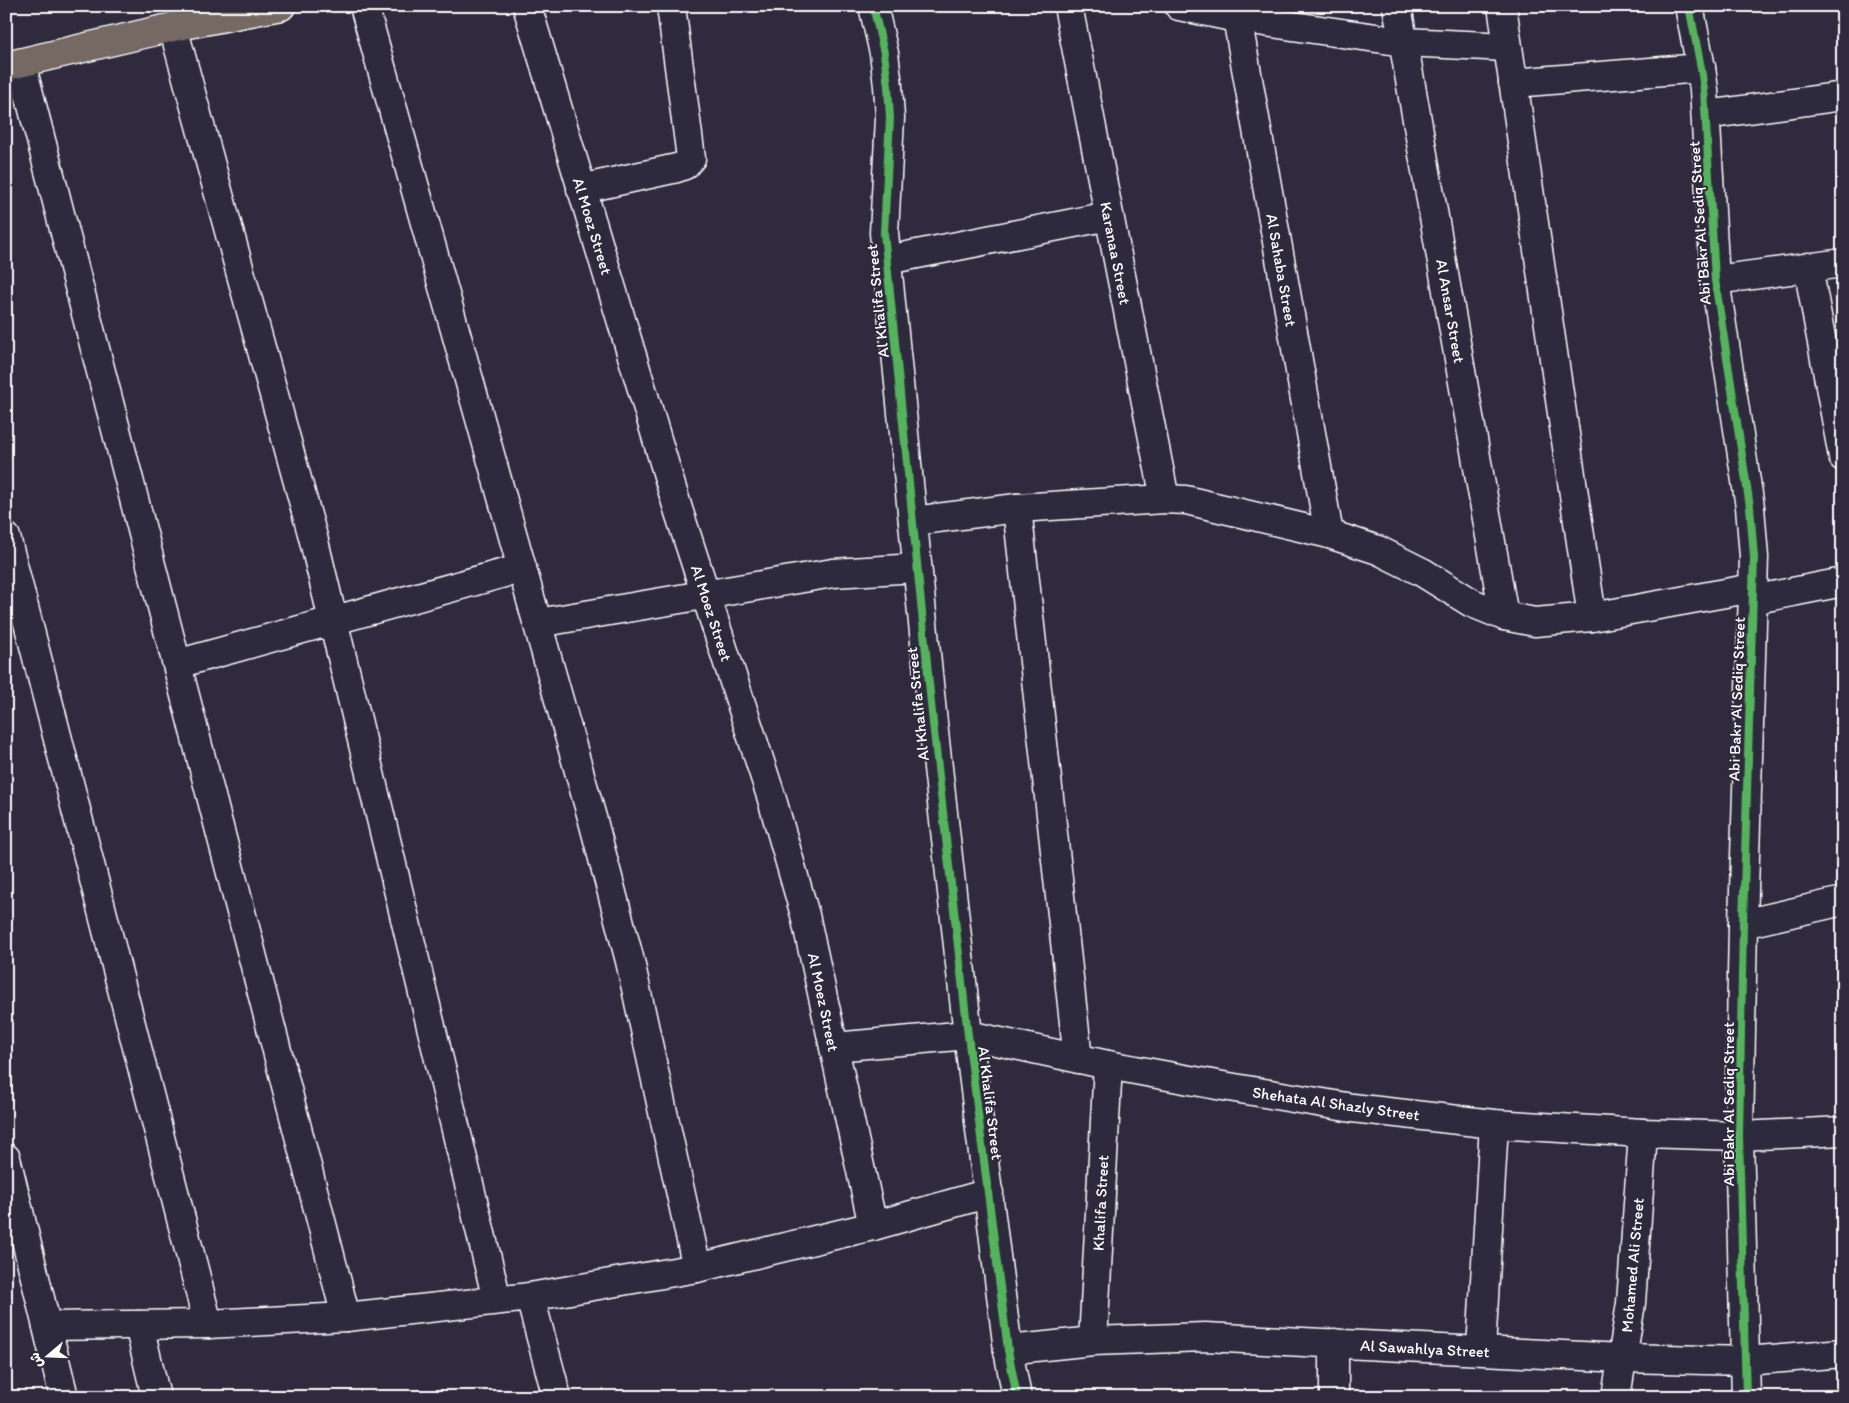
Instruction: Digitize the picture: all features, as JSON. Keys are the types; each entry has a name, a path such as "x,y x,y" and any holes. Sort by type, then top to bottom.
{"main road":[{"path":"14,65 173,27 281,6"}],"street":[{"path":"364,6 593,821 630,962 697,1268"},
{"name":"Al Moez Street","path":"527,6 669,481 771,796 805,915 873,1226"},
{"path":"581,189 677,168 685,165 691,158 670,6"},
{"name":"Al Khalifa Street","path":"873,6 884,53 888,86 890,118 884,233 933,723 968,1034 1008,1350 1017,1397"},
{"name":"Karanaa Street","path":"1068,6 1165,499"},
{"path":"1180,6 1236,12 1404,42 1507,48"},
{"name":"Al Ansar Street","path":"1398,6 1504,616"},
{"path":"1502,6 1592,617"},
{"name":"Abi Bakr Al Sediq Street","path":"1689,6 1701,68 1706,115 1708,188 1715,280 1750,507 1754,557 1739,1136 1746,1397"},
{"name":"Al Sahaba Street","path":"1236,12 1329,534"},
{"path":"173,27 313,537 497,1300"},
{"path":"14,65 177,664 346,1317"},
{"path":"1513,83 1701,68"},
{"path":"1706,115 1843,96"},
{"path":"888,260 1109,216"},
{"path":"1715,280 1843,263"},
{"path":"1808,267 1843,457"},
{"path":"913,521 1017,508 1165,499 1186,500 1329,534 1378,550 1422,572 1472,603 1504,616 1535,622 1592,617 1843,582"},
{"path":"1017,508 1078,1059"},
{"path":"6,537 208,1324"},
{"path":"177,664 333,619 522,568"},
{"path":"538,623 833,572 917,568"},
{"path":"1743,924 1843,901"},
{"name":"Shehata Al Shazly Street","path":"834,1046 968,1034 1108,1065 1352,1108 1494,1124 1643,1133 1739,1136 1843,1130"},
{"name":"Khalifa Street","path":"1093,1340 1108,1065"},
{"path":"1481,1350 1494,1124"},
{"name":"Mohamed Ali Street","path":"1616,1397 1631,1302 1643,1133"},
{"path":"6,1158 64,1397"},
{"path":"47,1326 208,1324 346,1317 530,1297 697,1268 873,1226 988,1193"},
{"path":"530,1297 557,1397"},
{"path":"139,1325 156,1397"},
{"name":"Al Sawahlya Street","path":"1008,1350 1093,1340 1205,1337 1623,1358 1746,1361 1843,1353"},
{"path":"1334,1343 1334,1397"}],"cycle path":[{"path":"873,6 884,53 888,86 890,118 884,233 933,723 968,1035 1008,1350 1017,1397"},
{"path":"1689,6 1704,90 1715,280 1750,507 1754,557 1739,1136 1746,1397"}]}
